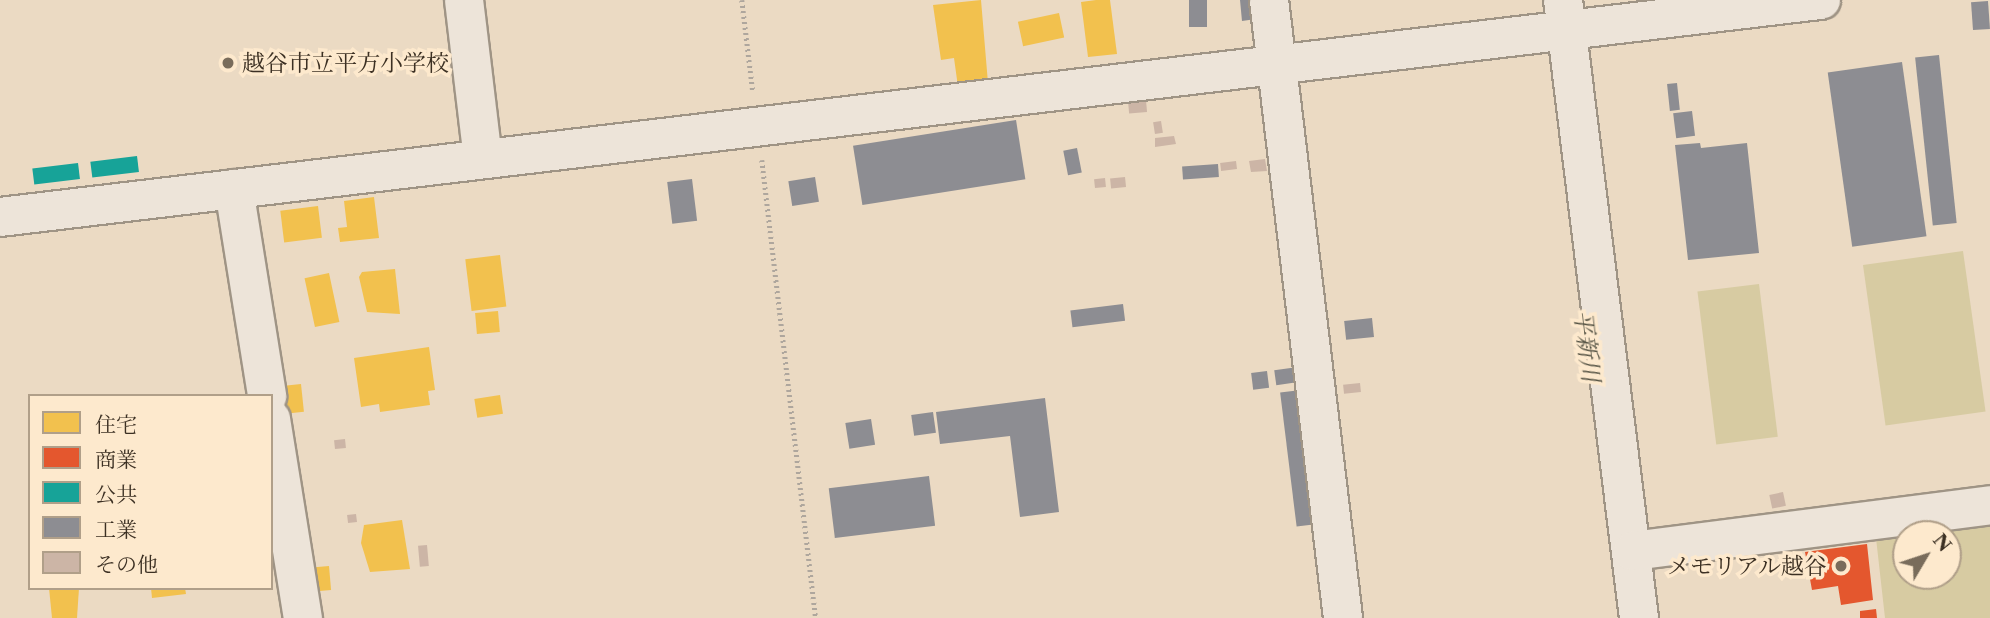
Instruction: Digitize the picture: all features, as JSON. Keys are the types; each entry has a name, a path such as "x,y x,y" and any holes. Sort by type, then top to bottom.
{"street":[{"path":"464,0 483,159"},
{"path":"1269,0 1343,618"},
{"path":"0,217 1278,64 1565,15 1821,0"},
{"path":"1565,15 1631,469 1633,551 1639,618"},
{"path":"234,189 268,394"},
{"path":"273,431 303,618"},
{"path":"1633,551 1759,534 1930,502 1990,505"}],"path":[{"path":"742,0 816,618"}],"shaded area":[{"path":"1963,251 1986,411 1886,425 1863,265"},
{"path":"1759,284 1778,437 1716,444 1697,292"},
{"path":"1990,525 1990,618 1885,618 1876,538 1892,536 1892,590 1962,590 1962,528"}],"building: 住宅":[{"path":"981,0 988,83 958,87 954,58 941,60 933,5"},
{"path":"1110,0 1117,54 1088,57 1081,2"},
{"path":"1059,13 1064,37 1023,46 1018,22"},
{"path":"374,197 379,238 340,242 338,228 347,227 344,201"},
{"path":"318,206 322,238 284,242 280,211"},
{"path":"500,255 506,307 472,311 465,259"},
{"path":"395,269 400,314 367,312 359,277 362,272"},
{"path":"329,273 339,322 315,327 305,278"},
{"path":"498,311 500,332 477,334 475,313"},
{"path":"429,347 435,390 428,391 430,405 380,412 379,404 361,407 354,358"},
{"path":"301,384 304,412 285,414 282,386"},
{"path":"500,395 503,414 477,418 474,399"},
{"path":"402,520 410,569 370,572 361,543 364,525"},
{"path":"329,566 331,590 308,592 306,568"},
{"path":"49,590 79,590 77,618 52,618"},
{"path":"151,590 185,590 186,594 152,598"}],"building: 商業":[{"path":"1867,544 1873,600 1841,605 1838,586 1812,590 1805,552"},
{"path":"1876,609 1877,618 1860,618 1860,611"}],"building: 公共":[{"path":"137,156 139,172 92,178 90,162"},
{"path":"78,163 80,179 34,184 32,169"}],"building: 工業":[{"path":"1189,0 1207,0 1207,27 1189,27"},
{"path":"1240,0 1253,0 1256,19 1242,21"},
{"path":"1988,1 1990,29 1973,30 1971,2"},
{"path":"1939,55 1957,223 1933,226 1915,58"},
{"path":"1902,62 1926,236 1852,247 1828,72"},
{"path":"1677,83 1680,110 1670,111 1667,84"},
{"path":"1692,111 1695,136 1676,138 1673,113"},
{"path":"1016,120 1025,179 862,205 853,146"},
{"path":"1700,143 1701,148 1747,143 1759,253 1688,260 1675,145"},
{"path":"1077,148 1082,173 1068,175 1063,151"},
{"path":"1218,164 1219,177 1183,179 1182,167"},
{"path":"815,177 819,202 792,206 788,181"},
{"path":"692,179 697,221 672,224 667,182"},
{"path":"1123,304 1125,321 1072,327 1070,310"},
{"path":"1372,318 1374,337 1346,340 1344,321"},
{"path":"1298,367 1300,382 1276,385 1274,370"},
{"path":"1267,371 1269,388 1253,390 1251,373"},
{"path":"1301,390 1317,524 1297,527 1280,393"},
{"path":"1045,398 1059,512 1020,517 1010,436 940,444 936,412"},
{"path":"933,412 936,433 914,436 911,415"},
{"path":"871,419 875,445 849,449 845,423"},
{"path":"929,476 935,526 835,538 829,488"}],"building: その他":[{"path":"1146,100 1147,112 1129,114 1128,102"},
{"path":"1161,121 1163,133 1155,134 1153,122"},
{"path":"1174,136 1176,144 1155,147 1155,138"},
{"path":"1265,159 1267,171 1251,172 1249,161"},
{"path":"1236,161 1237,169 1221,171 1220,163"},
{"path":"1125,177 1126,187 1111,189 1110,179"},
{"path":"1105,178 1106,187 1095,188 1094,179"},
{"path":"1360,383 1361,392 1344,394 1343,385"},
{"path":"345,439 346,448 335,449 334,440"},
{"path":"1783,492 1786,506 1772,509 1769,495"},
{"path":"356,514 357,522 348,523 347,515"},
{"path":"427,545 429,566 420,567 418,546"}],"place":[{"name":"越谷市立平方小学校","path":"228,63"},
{"name":"メモリアル越谷","path":"1841,566"}],"water label":[{"name":"平新川","path":"1587,346"}]}
